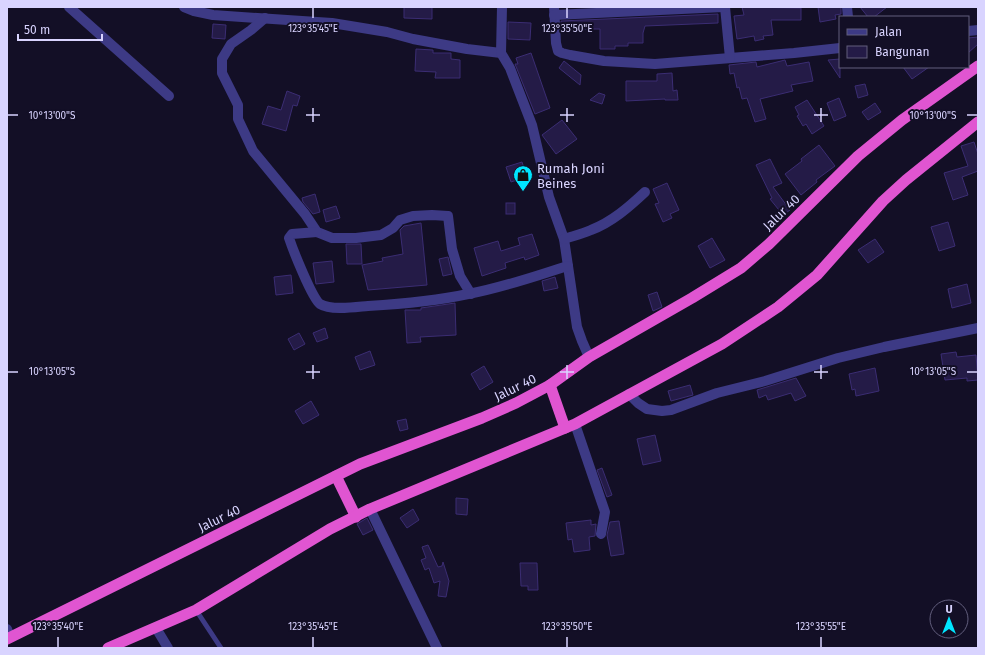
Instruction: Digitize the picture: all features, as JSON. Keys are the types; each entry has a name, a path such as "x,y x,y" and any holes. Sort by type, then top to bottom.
{"highway":[{"name":"Jalur 40","path":"8,635 360,464 482,418 516,403 550,385 589,356 692,298 741,268 769,244 864,152 902,120 978,66"},
{"path":"108,648 196,610 330,529 370,509 570,426 722,344 778,307 817,275 883,201 906,180 978,122"},
{"path":"550,385 570,426"},
{"path":"336,476 356,516"}],"street":[{"path":"69,7 169,96"},
{"path":"184,7 213,15 332,23 387,32 413,39 468,49 501,53"},
{"path":"502,7 501,53 510,68 532,126 549,197 564,239 577,327 589,356"},
{"path":"730,58 724,7 554,11 556,47 558,51 604,61 655,64 794,53 839,48"},
{"path":"265,18 232,44 222,59 222,73 238,105 238,119 253,151 305,214 317,232"},
{"path":"564,239 592,230 608,222 626,209 645,192"},
{"path":"471,294 460,276 452,249 448,216 413,216 400,220 393,228 381,235 356,238 332,238 317,232 292,234 289,238 312,294 320,304 330,307 344,308 427,301 471,294 568,266"},
{"path":"629,394 647,409 662,411 671,410 717,393 765,382 838,358 978,328"},
{"path":"570,426 605,512 601,534"},
{"path":"370,509 437,648"},
{"path":"156,628 168,648"}],"lane":[{"path":"196,610 221,648"}],"building":[{"path":"404,7 432,7 432,19 404,18"},
{"path":"742,7 801,8 801,20 771,20 773,35 763,36 764,39 755,41 754,36 737,39 734,16 744,15"},
{"path":"818,7 841,7 841,14 835,15 836,19 820,22"},
{"path":"860,7 887,7 875,16 867,16"},
{"path":"718,14 718,23 645,26 643,43 628,43 628,46 615,46 615,49 600,49 600,29 562,29 561,21"},
{"path":"508,22 531,23 530,40 508,39"},
{"path":"213,24 226,25 225,39 212,38"},
{"path":"978,37 978,44 969,52 969,38"},
{"path":"416,49 433,50 433,53 451,53 451,59 460,60 460,78 435,78 436,72 415,71"},
{"path":"531,53 550,108 535,114 515,64 518,64 516,58"},
{"path":"839,59 840,78 828,60"},
{"path":"785,60 787,66 809,62 813,81 791,85 793,91 760,99 766,119 755,122 747,98 742,99 739,87 737,88 734,73 730,74 729,65 756,62 757,67"},
{"path":"564,61 581,75 580,85 559,68"},
{"path":"904,68 928,68 912,79"},
{"path":"672,73 673,91 677,90 678,100 665,99 626,101 626,81 657,81 657,74"},
{"path":"865,84 868,95 858,98 855,86"},
{"path":"287,91 300,96 297,106 293,105 286,131 262,124 268,106 281,110"},
{"path":"599,93 605,95 602,104 590,100"},
{"path":"839,98 846,116 834,121 827,103"},
{"path":"807,100 824,126 812,134 806,124 803,126 797,116 799,115 795,107"},
{"path":"875,103 881,112 868,120 862,112"},
{"path":"562,120 577,139 556,154 542,135"},
{"path":"974,142 978,154 978,171 962,177 968,195 953,200 944,173 968,166 961,146"},
{"path":"819,145 835,166 816,180 817,182 801,195 785,174"},
{"path":"770,159 782,183 773,187 790,210 783,215 770,199 772,198 756,165"},
{"path":"522,162 528,180 518,183 517,180 511,182 506,167"},
{"path":"667,183 679,210 670,214 672,218 663,222 655,204 659,203 653,189"},
{"path":"315,194 320,212 313,214 303,202 302,198"},
{"path":"506,203 515,203 515,214 506,214"},
{"path":"336,206 340,218 326,222 323,210"},
{"path":"948,222 955,246 939,251 931,227"},
{"path":"421,223 427,285 368,290 362,265 383,261 382,258 403,254 400,230 404,226"},
{"path":"532,234 539,255 525,260 524,257 505,263 506,268 482,276 474,248 498,241 501,251 520,245 518,238"},
{"path":"712,238 725,260 710,268 698,246"},
{"path":"875,239 884,252 868,263 858,250"},
{"path":"346,244 361,244 362,264 347,264"},
{"path":"448,257 452,274 443,276 439,259"},
{"path":"332,261 334,282 316,284 313,263"},
{"path":"291,275 293,293 276,295 274,277"},
{"path":"555,277 558,288 544,291 542,281"},
{"path":"967,284 971,303 952,308 948,289"},
{"path":"657,292 662,307 653,311 648,295"},
{"path":"455,303 456,335 420,337 421,342 407,343 405,310 421,310 421,308"},
{"path":"325,328 328,338 317,342 313,333"},
{"path":"299,333 305,344 294,350 288,339"},
{"path":"370,351 375,365 360,370 355,357"},
{"path":"956,352 957,357 976,355 978,380 967,381 967,378 945,380 941,354"},
{"path":"484,366 493,382 480,390 471,374"},
{"path":"875,368 879,391 856,396 855,389 852,390 849,374"},
{"path":"796,378 806,396 795,401 791,393 768,400 766,395 759,398 757,390"},
{"path":"690,385 693,395 671,401 668,391"},
{"path":"311,401 319,415 303,424 295,411"},
{"path":"406,419 408,429 400,431 397,421"},
{"path":"655,435 661,461 643,465 637,439"},
{"path":"602,468 612,495 607,497 597,470"},
{"path":"456,498 468,499 467,515 456,514"},
{"path":"413,509 419,520 407,528 400,518"},
{"path":"367,518 373,530 363,535 357,524"},
{"path":"591,520 591,525 596,524 595,536 589,537 590,550 574,552 572,539 568,540 566,523"},
{"path":"619,521 624,554 611,556 607,535 610,522"},
{"path":"428,545 438,567 442,566 443,562 449,581 446,597 438,596 440,581 434,583 429,568 425,570 421,560 426,558 422,547"},
{"path":"520,563 537,563 538,590 528,590 528,586 521,586"}],"place":[{"name":"Rumah Joni Beines","path":"523,192"}]}
